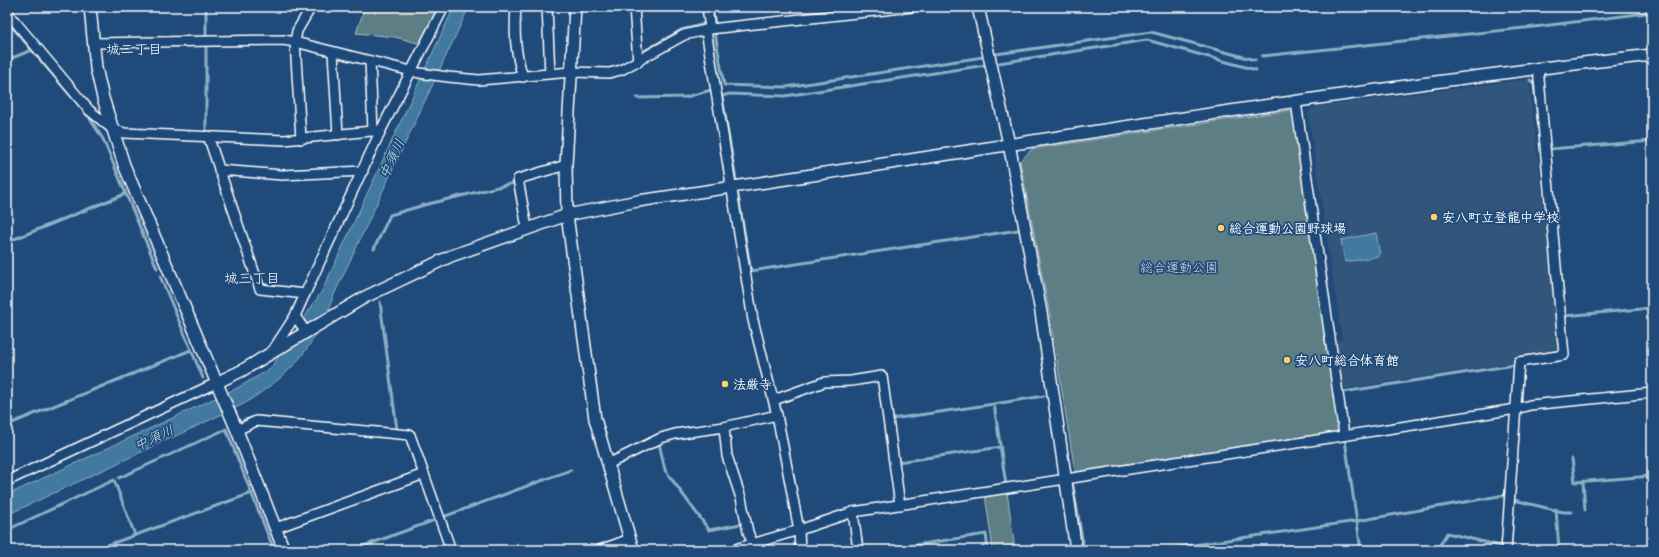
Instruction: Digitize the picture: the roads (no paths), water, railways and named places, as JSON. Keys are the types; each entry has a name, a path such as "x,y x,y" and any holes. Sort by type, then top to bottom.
{"street":[{"path":"90,7 93,44 103,98 111,128 124,165 230,413 284,550"},
{"path":"301,139 296,42 297,31 310,7"},
{"path":"271,354 295,316 363,171 377,131 416,72 444,7"},
{"path":"516,7 514,29 517,56 523,76"},
{"path":"547,7 550,74"},
{"path":"575,7 566,165 566,215 595,419 632,545 600,550"},
{"path":"634,7 638,62"},
{"path":"707,7 708,29 753,320 774,400 799,530 800,550"},
{"path":"93,44 283,40 416,72 441,77 479,80 571,72 608,73 621,70 638,62 684,35 708,29 912,7"},
{"path":"978,7 1009,144 1041,312 1076,550"},
{"path":"7,12 89,110 111,128 124,133 284,140 377,131"},
{"path":"333,52 338,135"},
{"path":"7,481 218,387 241,371 365,297 452,256 566,215 638,201 1009,144 1538,68 1652,55"},
{"path":"370,61 377,131"},
{"path":"1506,550 1519,362 1564,356 1538,68"},
{"path":"1296,102 1344,436"},
{"path":"208,136 260,289 305,294"},
{"path":"527,228 518,178 566,165"},
{"path":"219,170 282,176 363,171"},
{"path":"295,316 306,332"},
{"path":"774,400 824,382 851,381 882,376 900,505"},
{"path":"732,550 853,512 1516,409 1530,405 1652,393"},
{"path":"608,464 661,438 675,434 724,427 777,415"},
{"path":"237,430 256,421 410,435 451,550"},
{"path":"724,427 726,456 741,498 748,532 753,544"},
{"path":"276,528 424,474"},
{"path":"853,512 858,550"}],"water":[{"name":"中須川","path":"454,7 469,7 323,321 309,345 293,366 244,404 7,515 7,495 239,387 270,369 322,291"},
{"path":"1376,233 1380,256 1345,262 1341,240"}],"waterway":[{"path":"206,7 206,36"},
{"path":"644,51 681,30 701,25 705,22 702,7"},
{"path":"712,7 715,23"},
{"path":"1262,56 1534,27 1647,13 1646,7"},
{"path":"7,21 88,116"},
{"path":"996,54 1151,32 1255,60"},
{"path":"715,33 724,85 786,87 983,57"},
{"path":"999,63 1147,40 1256,70"},
{"path":"206,48 206,131"},
{"path":"7,60 32,50"},
{"path":"736,180 722,96 729,94 785,96 986,65"},
{"path":"1530,80 1533,82 1534,86 1540,137"},
{"path":"637,98 686,97 711,90"},
{"path":"90,119 103,139 157,268"},
{"path":"1549,149 1652,141"},
{"path":"374,249 390,215 514,183 521,219"},
{"path":"7,242 125,194"},
{"path":"738,195 751,271 1018,230"},
{"path":"160,276 203,378"},
{"path":"380,302 397,430 395,430"},
{"path":"1564,316 1652,308"},
{"path":"7,425 191,350"},
{"path":"1343,392 1514,365"},
{"path":"994,404 1044,396"},
{"path":"891,416 892,419 994,404 1006,485"},
{"path":"244,420 259,417 274,418"},
{"path":"119,478 226,429 274,550"},
{"path":"1345,440 1361,550"},
{"path":"659,443 665,470 709,530 741,524"},
{"path":"408,444 417,468"},
{"path":"898,462 1001,447"},
{"path":"1572,459 1575,482 1652,476"},
{"path":"353,550 571,470"},
{"path":"7,530 114,480 135,535"},
{"path":"1583,481 1585,510"},
{"path":"1073,486 1084,550"},
{"path":"94,550 252,493"},
{"path":"1159,550 1357,521 1505,495"},
{"path":"1514,500 1563,512 1572,512"},
{"path":"1556,509 1559,550"},
{"path":"1437,550 1447,533 1501,546"},
{"path":"884,550 986,534 988,550"}],"place":[{"name":"安八町立登龍中学校","path":"1434,217"},
{"name":"総合運動公園野球場","path":"1221,228"},
{"name":"安八町総合体育館","path":"1287,360"},
{"name":"法厳寺","path":"725,384"}],"district":[{"name":"城二丁目","path":"134,49"},
{"name":"城三丁目","path":"252,278"}],"park label":[{"name":"総合運動公園","path":"1179,267"}]}
